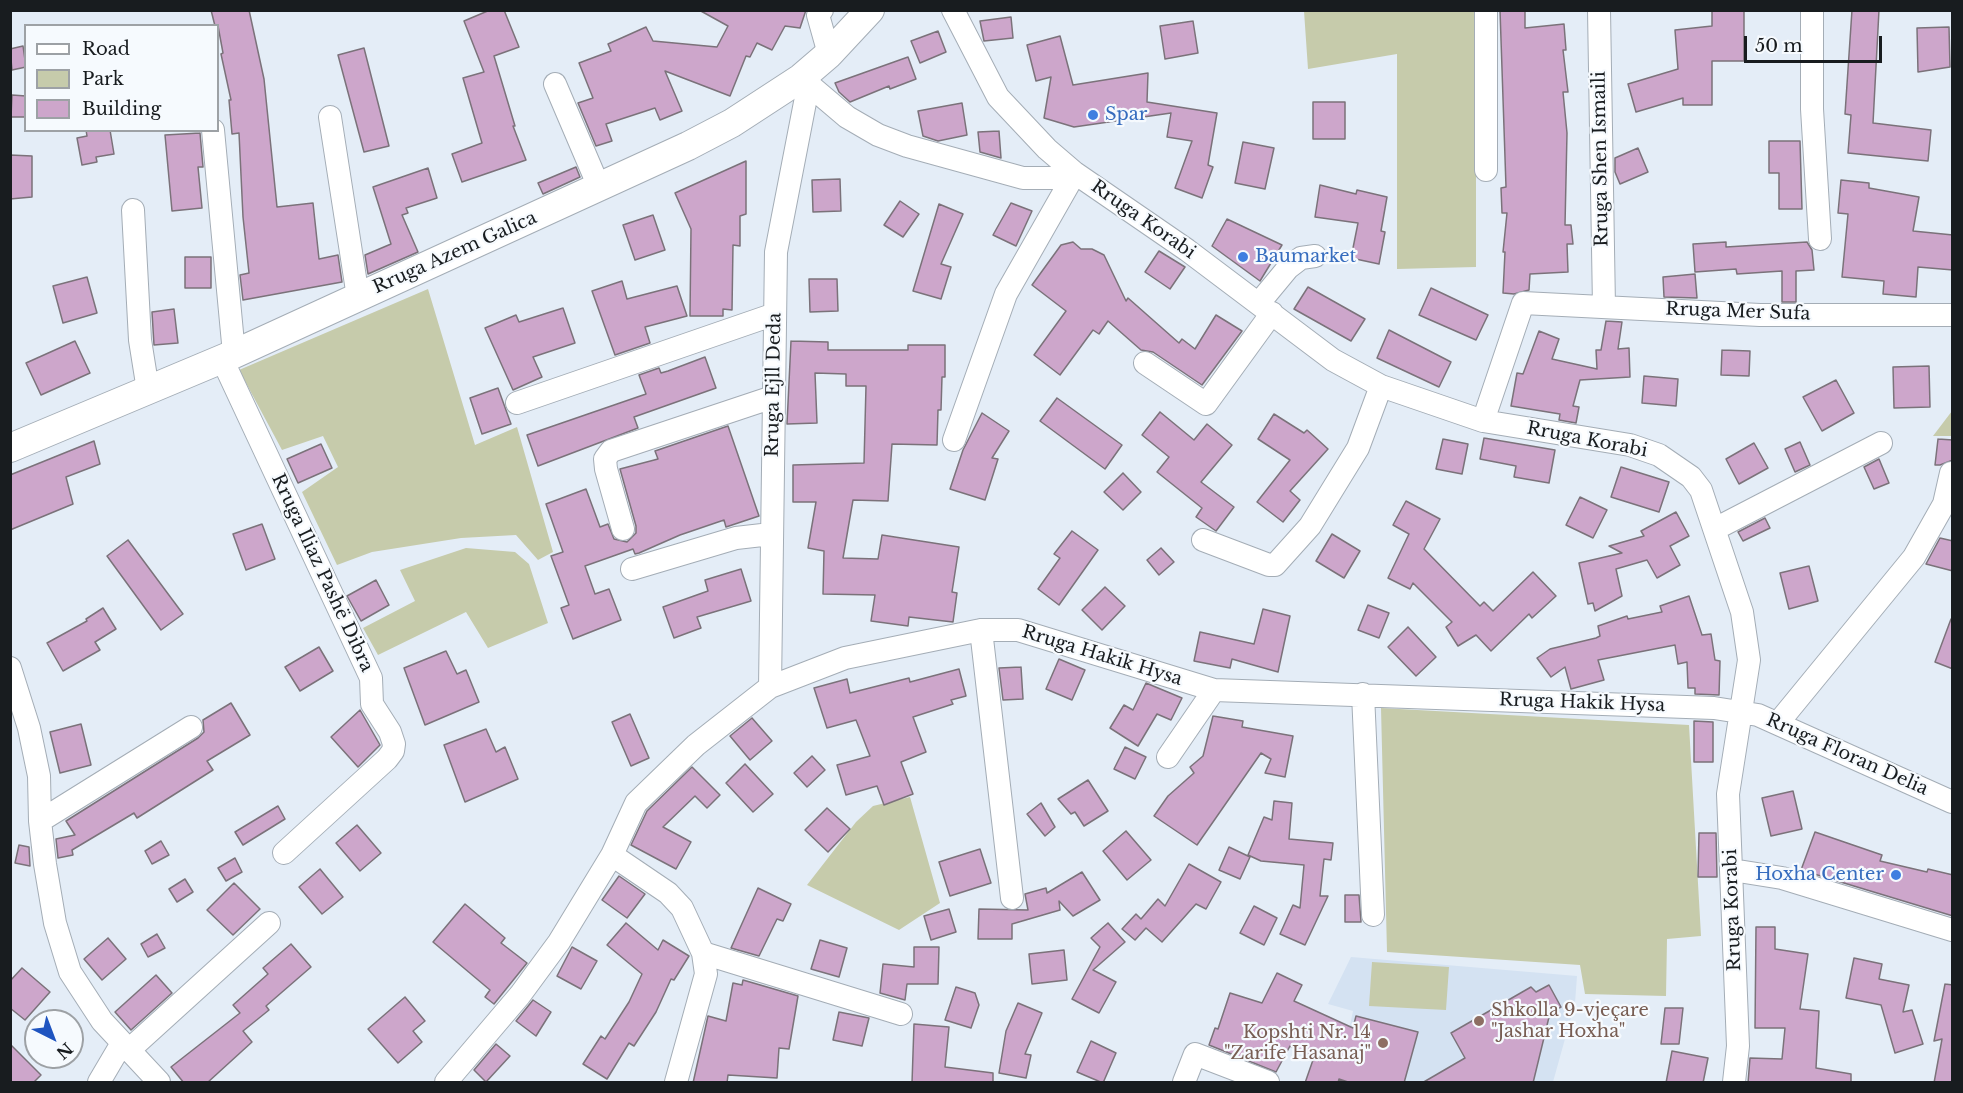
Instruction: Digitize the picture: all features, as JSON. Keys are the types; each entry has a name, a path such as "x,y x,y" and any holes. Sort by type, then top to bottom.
{"main road":[{"name":"Rruga Azem Galica","path":"10,448 228,356 599,187 732,123 805,82 870,10"}],"street":[{"path":"822,10 818,15 829,54"},
{"name":"Rruga Korabi","path":"953,10 998,97 1022,125 1075,173 1265,308 1333,360 1380,386 1483,421 1630,445 1659,455 1691,477 1701,490 1742,612 1748,642 1749,660 1728,794 1738,1046 1734,1083"},
{"path":"1486,10 1486,170"},
{"name":"Rruga Shen Ismaili","path":"1599,10 1604,307"},
{"path":"1812,10 1812,109 1820,239"},
{"path":"805,82 847,117 878,135 907,146 1023,178 1045,178 1075,173"},
{"name":"Rruga Ejll Deda","path":"770,687 776,252 805,82"},
{"path":"555,84 599,187"},
{"path":"330,117 358,297"},
{"name":"Rruga Iliaz Pashë Dibra","path":"213,132 228,356 371,678 372,704 390,732 394,744 393,751 387,759 284,853"},
{"path":"954,440 1006,294 1075,173"},
{"path":"132,210 140,340 148,390"},
{"path":"1145,363 1206,404 1288,268 1301,258 1315,256"},
{"name":"Rruga Mer Sufa","path":"1483,421 1523,303 1760,315 1953,315"},
{"path":"517,404 775,314"},
{"path":"1203,540 1269,565 1275,565 1310,526 1358,448 1380,386"},
{"path":"623,529 606,469 605,459 611,451 773,397"},
{"path":"1715,529 1881,443"},
{"path":"1778,723 1914,557 1944,504 1951,473"},
{"path":"632,569 736,538 771,534"},
{"path":"981,630 1012,898"},
{"name":"Rruga Hakik Hysa","path":"446,1083 520,995 559,942 612,855 636,802 696,745 770,687 845,658 981,630 1018,630 1214,690 1363,693 1714,708 1741,712"},
{"path":"10,669 29,728 39,776 40,821 55,923 70,972 102,1021 159,1083"},
{"path":"1168,757 1214,690"},
{"path":"1363,693 1373,915"},
{"name":"Rruga Floran Delia","path":"1741,712 1758,715 1778,723 1953,802"},
{"path":"40,821 191,727"},
{"path":"612,855 675,901 687,918 703,952 706,974 676,1083"},
{"path":"1732,870 1782,878 1953,930"},
{"path":"99,1083 125,1047 269,924"},
{"path":"703,952 901,1014"},
{"path":"1184,1083 1195,1054 1268,1083"}],"shaded area":[{"name":"Shkolla 9-vjeçare \"Jashar Hoxha\"","path":"1351,957 1577,976 1575,1003 1553,1082 1338,1082 1353,1011 1328,1004"}],"green space":[{"path":"1304,11 1476,11 1476,267 1397,269 1397,54 1308,69"},
{"path":"428,289 475,445 517,427 553,552 538,560 516,535 461,538 372,552 337,565 302,492 338,467 323,436 282,450 239,370"},
{"path":"1952,411 1952,436 1933,436"},
{"path":"466,548 515,552 529,564 548,623 488,648 466,612 378,655 363,628 415,601 400,570"},
{"path":"1381,708 1689,725 1701,936 1667,939 1666,996 1585,994 1580,965 1387,952"},
{"path":"910,797 940,903 899,930 807,885 856,822 873,806"},
{"path":"1372,962 1449,967 1446,1010 1369,1006"}],"building":[{"path":"211,10 249,10 264,79 277,207 313,203 319,259 338,255 342,282 243,300 240,275 249,273 243,217 239,133 232,134 229,100 231,100 221,54 223,53 219,24 214,24"},
{"path":"490,10 504,10 519,47 494,56 515,126 513,126 526,160 462,182 452,154 482,143 463,78 484,72 464,21"},
{"path":"699,10 806,10 800,28 785,26 772,50 757,43 750,57 746,56 730,96 665,71 682,111 660,120 655,108 606,124 612,141 596,146 578,103 593,98 579,63 611,51 608,44 646,27 653,41 717,47 728,26"},
{"path":"1500,10 1525,10 1525,28 1564,24 1566,50 1563,50 1568,92 1563,92 1567,133 1565,225 1571,225 1573,244 1567,244 1568,272 1530,274 1529,290 1514,294 1503,293 1505,252 1503,252 1507,213 1502,213 1501,188 1506,187"},
{"path":"1712,10 1744,10 1744,61 1712,61 1712,105 1683,105 1683,98 1636,112 1628,84 1678,69 1675,30 1712,26"},
{"path":"1852,10 1879,10 1873,123 1931,130 1928,161 1848,153 1851,115 1845,114"},
{"path":"1011,17 1013,38 984,41 980,21"},
{"path":"1193,21 1198,53 1165,59 1160,26"},
{"path":"1949,27 1950,67 1918,72 1917,28"},
{"path":"938,31 946,52 920,63 911,41"},
{"path":"1060,36 1073,85 1148,73 1147,102 1217,113 1208,165 1213,167 1202,198 1175,188 1192,141 1167,137 1171,113 1074,127 1044,118 1051,77 1036,81 1027,45"},
{"path":"23,46 24,67 12,70 10,49"},
{"path":"364,48 389,146 364,152 338,55"},
{"path":"908,57 916,79 890,89 889,86 850,102 839,92 835,83"},
{"path":"12,95 24,96 24,117 11,117"},
{"path":"1313,102 1345,102 1345,139 1313,139"},
{"path":"962,103 967,135 938,141 923,136 918,111"},
{"path":"999,131 1001,158 980,152 978,132"},
{"path":"86,132 110,132 114,154 96,157 97,162 82,165 77,138 87,136"},
{"path":"200,133 203,167 198,167 202,208 172,211 165,135"},
{"path":"1769,141 1800,141 1802,209 1779,209 1779,173 1769,173"},
{"path":"1243,142 1274,148 1265,189 1235,183"},
{"path":"1638,148 1648,172 1620,184 1615,172 1615,158"},
{"path":"10,155 32,156 32,197 10,199"},
{"path":"746,161 746,214 740,216 740,246 733,245 732,310 723,309 723,316 690,316 691,229 675,193"},
{"path":"576,167 580,177 543,194 538,183"},
{"path":"428,168 437,198 406,208 408,213 402,215 418,252 368,274 365,255 391,244 373,187"},
{"path":"840,179 841,211 813,212 812,180"},
{"path":"1841,180 1869,183 1869,188 1919,197 1913,231 1953,235 1953,270 1918,267 1916,297 1883,294 1884,281 1842,277 1848,214 1838,213"},
{"path":"1320,185 1356,194 1357,190 1387,197 1381,231 1385,232 1379,264 1351,258 1358,223 1315,217"},
{"path":"900,201 919,214 903,237 884,225"},
{"path":"1011,203 1032,211 1016,246 993,235"},
{"path":"939,204 963,214 941,264 951,267 941,299 913,291"},
{"path":"653,215 665,250 635,260 623,225"},
{"path":"1227,219 1282,245 1260,281 1212,246"},
{"path":"1073,242 1081,249 1092,249 1104,255 1126,301 1128,298 1179,343 1182,339 1195,349 1216,315 1242,331 1202,385 1153,352 1141,350 1108,321 1099,334 1093,330 1060,375 1034,355 1066,311 1032,285 1061,245"},
{"path":"1726,242 1726,247 1807,242 1812,250 1814,270 1796,271 1796,302 1782,302 1782,271 1737,274 1736,269 1695,272 1693,244"},
{"path":"1159,251 1185,267 1170,289 1145,272"},
{"path":"185,257 211,257 211,288 185,288"},
{"path":"1695,274 1697,298 1664,297 1663,277"},
{"path":"87,277 97,313 63,323 53,286"},
{"path":"809,279 837,279 838,311 810,312"},
{"path":"622,281 627,299 677,286 687,316 645,327 650,343 615,355 592,291"},
{"path":"1308,287 1365,319 1351,341 1294,309"},
{"path":"1431,288 1488,315 1476,340 1419,315"},
{"path":"563,308 575,343 533,357 542,377 513,390 485,328 516,315 519,322"},
{"path":"174,309 178,343 154,345 152,312"},
{"path":"1606,321 1622,322 1618,349 1629,348 1630,377 1580,380 1573,406 1579,407 1576,423 1559,420 1560,414 1511,406 1517,373 1523,374 1539,331 1559,339 1552,359 1597,369 1596,350 1601,350"},
{"path":"1389,330 1451,362 1439,387 1377,358"},
{"path":"75,341 90,373 41,395 26,363"},
{"path":"791,341 828,342 828,350 908,350 908,345 945,345 945,377 942,377 941,410 938,410 937,445 892,444 888,501 853,500 843,558 878,559 882,535 959,547 952,592 957,593 953,622 909,617 908,626 871,621 875,595 823,594 824,551 808,548 816,502 793,502 793,465 864,463 866,386 846,386 846,374 815,373 817,423 787,424"},
{"path":"1722,350 1750,351 1749,376 1721,375"},
{"path":"705,357 716,388 634,417 638,428 538,466 527,435 646,394 639,375 659,368 661,373"},
{"path":"1929,366 1930,407 1894,408 1893,367"},
{"path":"1644,376 1678,379 1676,406 1642,403"},
{"path":"1836,380 1854,413 1822,431 1803,397"},
{"path":"498,388 511,424 482,434 470,398"},
{"path":"1057,398 1122,445 1105,469 1040,421"},
{"path":"1160,412 1194,440 1207,424 1232,445 1201,482 1234,507 1216,531 1196,517 1202,508 1157,472 1169,457 1142,435"},
{"path":"982,413 1009,431 992,458 998,459 985,500 950,489 963,450"},
{"path":"1274,414 1304,433 1307,430 1328,449 1290,491 1300,500 1283,522 1257,502 1290,460 1258,439"},
{"path":"728,426 759,516 726,527 724,520 680,535 639,553 635,554 633,549 585,566 595,594 609,589 621,620 573,639 561,608 569,605 551,556 563,552 546,504 586,489 600,527 608,524 614,539 627,542 636,533 636,526 620,469 658,459 655,451"},
{"path":"1484,438 1555,450 1549,483 1514,477 1516,466 1480,459"},
{"path":"1443,439 1468,444 1462,474 1436,469"},
{"path":"1938,439 1953,440 1953,460 1935,465"},
{"path":"94,441 100,464 66,477 73,504 10,530 10,475"},
{"path":"1800,442 1810,465 1795,472 1785,449"},
{"path":"1754,443 1768,468 1739,484 1726,459"},
{"path":"321,444 332,468 298,483 287,459"},
{"path":"1879,459 1889,483 1874,489 1864,467"},
{"path":"1621,467 1669,482 1659,512 1611,497"},
{"path":"1123,473 1141,492 1123,510 1104,492"},
{"path":"1580,497 1607,510 1593,538 1566,525"},
{"path":"1406,501 1440,519 1424,549 1480,606 1484,602 1493,611 1533,572 1556,596 1532,618 1529,614 1491,651 1476,635 1458,646 1446,627 1452,622 1413,583 1410,589 1388,578 1409,534 1393,525"},
{"path":"1676,512 1689,536 1670,546 1680,565 1657,578 1647,560 1616,569 1622,596 1595,611 1593,603 1588,604 1579,563 1622,553 1609,546 1644,536 1641,531"},
{"path":"1765,518 1770,528 1743,541 1738,532"},
{"path":"262,524 275,559 246,570 233,534"},
{"path":"1072,531 1098,550 1059,605 1038,589 1060,558 1054,554"},
{"path":"1332,534 1360,551 1344,578 1316,561"},
{"path":"1940,538 1953,541 1953,571 1926,564"},
{"path":"128,540 183,614 161,630 107,556"},
{"path":"1161,548 1174,562 1159,575 1147,560"},
{"path":"1809,566 1818,601 1789,609 1780,573"},
{"path":"741,569 751,601 697,617 701,628 674,638 663,607 708,591 705,580"},
{"path":"376,580 389,605 361,621 347,596"},
{"path":"1105,587 1125,606 1102,630 1082,610"},
{"path":"1689,596 1702,635 1711,634 1715,660 1720,661 1719,695 1695,694 1695,688 1688,688 1687,662 1678,664 1675,645 1598,660 1604,680 1571,689 1565,667 1551,677 1537,658 1550,649 1600,636 1598,626 1627,616 1628,619 1662,612 1660,606"},
{"path":"1368,605 1389,613 1379,638 1358,630"},
{"path":"103,608 116,629 95,642 100,650 63,671 47,643 87,621 86,619"},
{"path":"1263,609 1290,616 1278,672 1232,659 1230,668 1194,661 1200,632 1254,644"},
{"path":"1951,619 1953,619 1953,669 1935,662"},
{"path":"1408,627 1436,657 1416,676 1388,647"},
{"path":"319,647 333,671 300,691 285,667"},
{"path":"446,651 457,674 466,670 479,702 425,725 404,668"},
{"path":"1059,659 1085,670 1072,700 1046,689"},
{"path":"1021,667 1023,699 1003,700 999,668"},
{"path":"959,669 966,696 951,700 953,704 913,717 926,752 901,762 913,794 884,805 877,786 846,795 837,765 870,756 856,720 827,728 814,688 847,679 850,693 909,678 910,682"},
{"path":"1146,683 1182,698 1171,720 1157,714 1138,746 1110,728 1124,705 1133,710"},
{"path":"231,703 250,735 207,761 213,770 137,818 134,813 72,850 73,855 58,858 56,839 75,835 66,821 198,738 204,732 203,720"},
{"path":"360,710 380,745 358,767 331,737"},
{"path":"630,714 649,758 631,766 612,722"},
{"path":"1213,716 1243,721 1242,727 1293,736 1285,777 1265,773 1271,759 1261,753 1197,845 1154,816 1168,796 1194,773 1190,767 1203,756"},
{"path":"752,718 772,741 750,760 730,736"},
{"path":"1694,721 1713,722 1713,762 1694,762"},
{"path":"81,724 91,765 60,773 50,732"},
{"path":"486,729 496,752 505,747 518,779 465,802 444,745"},
{"path":"1125,747 1146,757 1135,779 1114,769"},
{"path":"812,756 825,770 807,787 794,773"},
{"path":"745,764 773,794 753,812 726,783"},
{"path":"692,767 720,795 707,808 695,796 663,827 691,842 676,869 631,845 647,811"},
{"path":"1088,780 1108,811 1084,826 1075,812 1071,814 1058,799"},
{"path":"1793,791 1802,829 1771,836 1762,798"},
{"path":"1274,801 1292,803 1289,839 1333,843 1331,860 1324,859 1320,896 1328,896 1305,945 1280,934 1293,905 1300,908 1304,865 1261,861 1248,855 1264,817 1272,820"},
{"path":"1041,803 1055,827 1045,836 1027,814"},
{"path":"278,806 285,819 243,845 235,832"},
{"path":"827,808 850,829 828,852 805,830"},
{"path":"357,825 381,853 360,871 336,843"},
{"path":"1126,831 1151,860 1127,880 1103,851"},
{"path":"1815,832 1882,855 1880,861 1927,872 1928,869 1953,875 1953,916 1801,870"},
{"path":"1699,833 1716,833 1717,877 1698,877"},
{"path":"161,841 169,855 152,864 145,851"},
{"path":"19,845 29,847 30,866 15,863"},
{"path":"1229,847 1250,857 1240,879 1219,870"},
{"path":"980,849 991,883 950,896 939,862"},
{"path":"235,858 242,872 226,881 218,868"},
{"path":"1189,864 1221,882 1206,909 1196,904 1162,942 1146,928 1135,940 1122,929 1136,914 1141,919 1158,899 1165,906"},
{"path":"320,869 343,897 322,914 299,887"},
{"path":"1082,872 1100,900 1073,916 1059,901 1060,910 1012,924 1012,939 978,939 979,909 1028,910 1025,894 1046,888 1047,893"},
{"path":"619,876 645,894 627,918 602,900"},
{"path":"185,879 193,892 177,902 169,889"},
{"path":"234,883 260,909 233,935 207,910"},
{"path":"758,888 791,904 783,921 777,919 759,956 731,948"},
{"path":"1345,895 1359,895 1361,922 1345,922"},
{"path":"465,904 505,938 501,943 527,963 494,1004 485,997 490,990 433,942"},
{"path":"1254,906 1277,918 1264,945 1240,933"},
{"path":"949,909 956,932 931,940 924,916"},
{"path":"626,923 658,950 663,940 689,956 674,980 671,979 656,1012 634,1046 629,1043 607,1079 583,1064 601,1036 605,1039 629,1002 642,974 607,945"},
{"path":"1108,923 1125,942 1093,970 1116,982 1099,1013 1072,999 1100,947 1091,938"},
{"path":"1756,927 1775,927 1775,949 1808,954 1800,1009 1819,1011 1816,1068 1851,1074 1851,1083 1748,1083 1750,1058 1782,1059 1785,1028 1755,1028"},
{"path":"157,934 165,948 148,957 141,944"},
{"path":"108,938 126,959 102,980 84,959"},
{"path":"820,940 847,948 839,977 811,969"},
{"path":"291,944 311,967 266,1006 269,1010 243,1031 252,1042 207,1083 184,1083 171,1067 240,1013 233,1005 268,974 263,968"},
{"path":"572,947 597,961 581,989 557,976"},
{"path":"914,947 939,947 938,984 907,984 905,1000 880,993 883,964 914,967"},
{"path":"1064,950 1067,980 1032,984 1029,954"},
{"path":"1854,958 1882,964 1879,979 1909,985 1903,1012 1912,1010 1923,1044 1895,1053 1881,1005 1846,998"},
{"path":"22,968 50,992 35,1009 24,1009 24,1019 10,1008 10,981"},
{"path":"1277,973 1302,985 1294,1001 1353,1028 1356,1016 1418,1032 1404,1083 1351,1083 1339,1079 1338,1083 1305,1083 1314,1057 1290,1046 1276,1072 1209,1045 1215,1028 1218,1029 1230,993 1262,1003"},
{"path":"156,975 172,993 131,1030 115,1012"},
{"path":"743,980 798,996 789,1049 779,1048 777,1078 728,1075 727,1083 693,1083 708,1016 726,1021 733,983 742,985"},
{"path":"1945,984 1953,985 1953,1083 1934,1083 1942,1039 1934,1041"},
{"path":"1549,985 1561,1007 1550,1013 1533,1083 1422,1083 1465,1058 1451,1033 1531,987 1536,992"},
{"path":"956,987 975,993 979,1005 971,1028 945,1020"},
{"path":"405,997 425,1021 413,1031 422,1042 398,1063 368,1029"},
{"path":"533,1000 551,1012 536,1036 516,1021"},
{"path":"1018,1003 1042,1013 1025,1054 1031,1055 1026,1078 999,1073 1006,1031"},
{"path":"1665,1008 1683,1008 1679,1044 1661,1044"},
{"path":"839,1012 869,1018 862,1046 833,1040"},
{"path":"914,1024 949,1027 945,1067 993,1073 993,1083 912,1083"},
{"path":"1091,1041 1116,1053 1103,1083 1077,1072"},
{"path":"10,1044 24,1058 24,1069 35,1069 41,1075 33,1083 10,1083"},
{"path":"496,1044 510,1056 486,1082 474,1070"},
{"path":"1672,1051 1708,1058 1703,1083 1666,1083"}],"place":[{"name":"Spar","path":"1093,115"},
{"name":"Baumarket","path":"1243,257"},
{"name":"Hoxha Center","path":"1896,875"},
{"name":"Shkolla 9-vjeçare \"Jashar Hoxha\"","path":"1479,1021"},
{"name":"Kopshti Nr. 14 \"Zarife Hasanaj\"","path":"1383,1043"}]}
